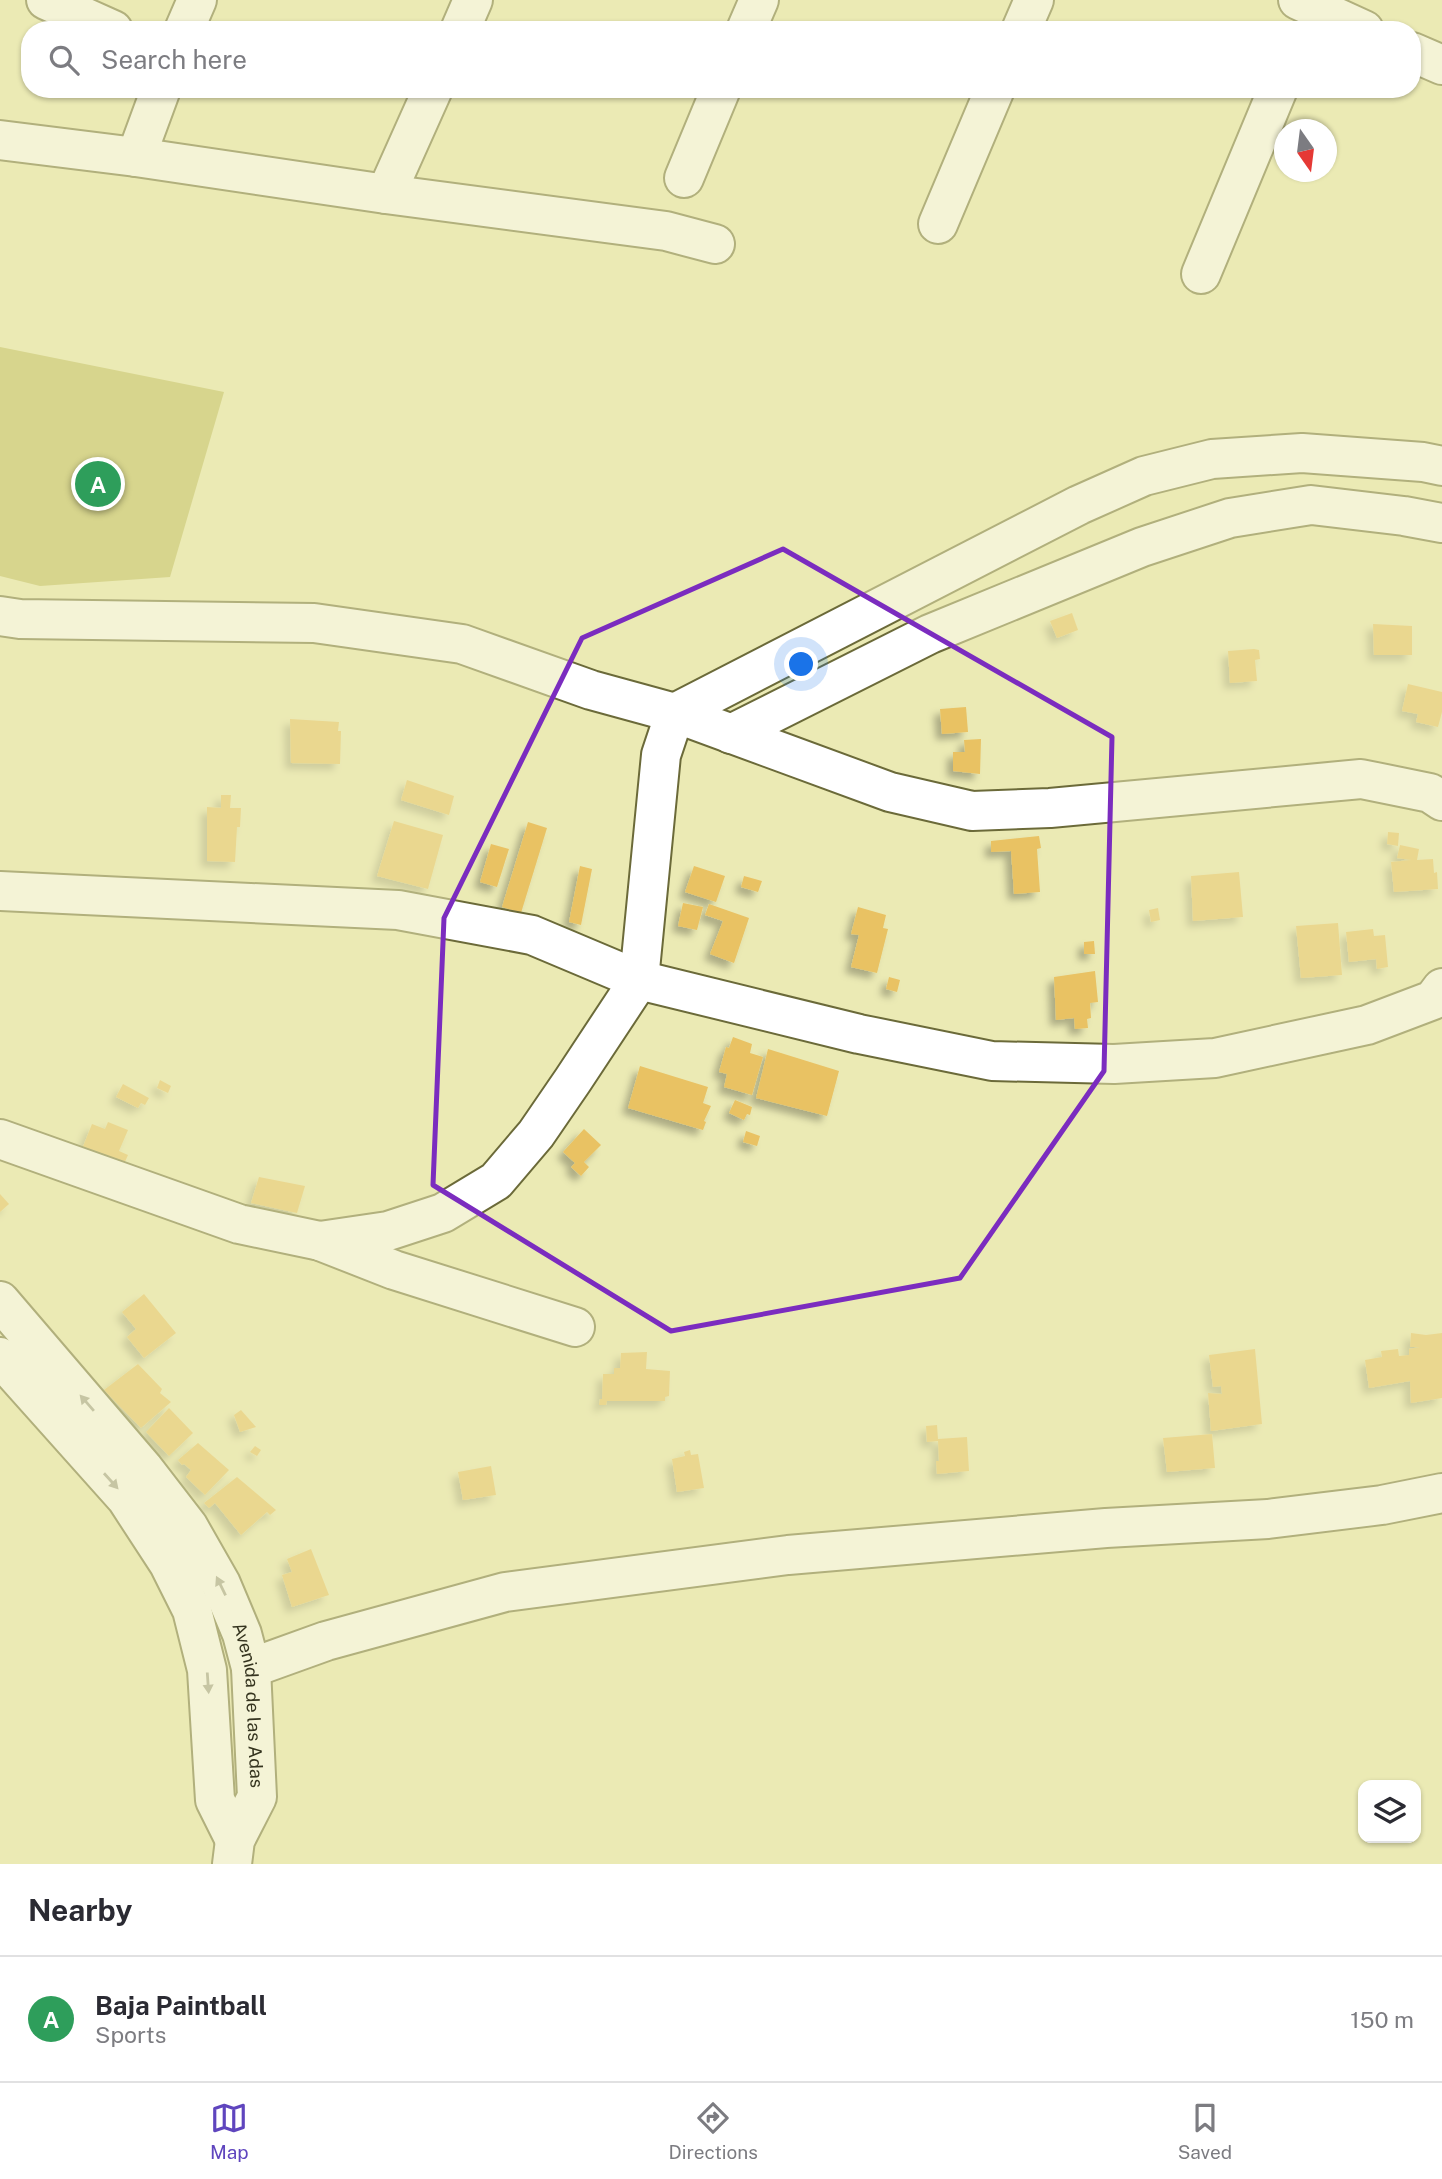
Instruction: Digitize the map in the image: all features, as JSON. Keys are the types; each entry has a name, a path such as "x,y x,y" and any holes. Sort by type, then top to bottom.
{"street":[{"path":"46,0 93,21"},
{"path":"188,21 197,0"},
{"path":"464,21 473,0"},
{"path":"750,21 759,0"},
{"path":"1025,21 1034,0"},
{"path":"1307,9 1340,21"},
{"path":"1421,56 1442,65"},
{"path":"136,157 158,98"},
{"path":"386,194 429,98"},
{"path":"684,178 717,98"},
{"path":"938,225 991,98"},
{"path":"1201,274 1274,98"},
{"path":"0,140 666,231 715,244"},
{"path":"320,1241 388,1231 443,1213 496,1181 536,1134 639,980 661,755 675,713 1079,505 1144,476 1212,459 1302,453 1423,462 1442,466"},
{"path":"731,734 930,634 1142,547 1230,518 1311,505 1442,523"},
{"path":"0,616 20,619 314,623 462,644 591,690 675,713 890,792 972,811 1050,808 1361,779 1430,793 1442,801"},
{"path":"0,891 398,910 532,935 639,980 859,1034 992,1061 1114,1064 1215,1058 1367,1025 1433,1000 1442,988"},
{"path":"0,1139 239,1224 320,1241 394,1270 575,1327"},
{"name":"Avenida de las Adas","path":"0,1301 144,1469 188,1526 221,1584 242,1634 251,1668 257,1797 234,1852"},
{"name":"Avenida de las Adas","path":"0,1357 126,1498 175,1575 191,1610 207,1670 215,1800 234,1852"},
{"path":"251,1668 326,1641 505,1592 788,1555 1106,1528 1268,1519 1382,1506 1442,1493"}],"highlighted area":[{"path":"783,549 1112,737 1104,1071 960,1278 671,1331 433,1185 444,918 582,638"}],"shaded area":[{"path":"0,347 224,392 170,577 40,586 0,576"}],"building":[{"path":"1072,613 1078,630 1057,638 1050,621"},
{"path":"1373,624 1412,626 1412,655 1374,655"},
{"path":"1259,650 1260,659 1255,660 1257,681 1230,683 1228,651"},
{"path":"1408,684 1442,692 1442,712 1438,727 1416,722 1418,714 1402,711"},
{"path":"966,707 968,732 942,734 940,709"},
{"path":"290,719 339,722 340,764 291,763"},
{"path":"981,739 980,774 953,771 953,752 965,752 964,740"},
{"path":"407,780 454,796 449,815 401,800"},
{"path":"221,795 231,795 230,808 241,808 235,862 207,861 207,807 221,808"},
{"path":"394,821 443,835 428,889 377,876"},
{"path":"528,822 547,828 521,913 502,907"},
{"path":"1388,832 1399,833 1398,846 1387,844"},
{"path":"1039,836 1041,848 1037,849 1040,892 1014,894 1011,851 991,852 991,841"},
{"path":"491,844 509,849 497,887 480,882"},
{"path":"1400,845 1419,849 1417,860 1433,859 1438,889 1394,892 1391,862 1411,860 1397,858"},
{"path":"580,866 592,869 581,925 569,922"},
{"path":"694,866 725,876 716,902 685,892"},
{"path":"1239,872 1243,917 1193,921 1191,876"},
{"path":"744,876 762,881 758,892 741,887"},
{"path":"683,903 703,907 697,930 678,926"},
{"path":"709,904 749,918 734,963 710,954 723,921 705,915"},
{"path":"858,907 886,915 883,928 888,929 877,973 851,967 859,935 851,934"},
{"path":"1158,908 1160,920 1151,922 1149,910"},
{"path":"1338,923 1342,975 1301,978 1296,926"},
{"path":"1373,929 1374,936 1385,935 1388,967 1377,969 1376,959 1349,962 1346,932"},
{"path":"1094,941 1095,954 1084,954 1084,942"},
{"path":"1095,971 1098,1002 1090,1003 1091,1018 1087,1019 1088,1028 1075,1029 1074,1018 1056,1020 1054,977"},
{"path":"889,977 900,980 897,992 886,989"},
{"path":"733,1037 752,1044 750,1053 763,1057 752,1095 724,1087 727,1074 719,1072 726,1047 729,1048"},
{"path":"768,1049 839,1071 827,1116 756,1098"},
{"path":"640,1066 708,1087 703,1103 711,1106 703,1130 628,1108"},
{"path":"160,1080 171,1086 168,1093 157,1088"},
{"path":"123,1084 149,1098 145,1105 141,1103 138,1108 116,1097"},
{"path":"735,1100 752,1107 750,1115 747,1114 744,1120 729,1113"},
{"path":"108,1122 128,1130 119,1151 128,1155 124,1164 82,1149 92,1124 105,1129"},
{"path":"584,1129 601,1145 584,1162 589,1167 581,1176 571,1167 575,1163 563,1152"},
{"path":"746,1131 760,1136 757,1146 743,1142"},
{"path":"259,1177 305,1186 297,1213 251,1203"},
{"path":"0,1194 9,1204 0,1212"},
{"path":"144,1294 176,1333 144,1358 127,1337 136,1329 122,1312"},
{"path":"1411,1333 1442,1333 1442,1398 1411,1403 1410,1381 1369,1388 1365,1360 1382,1357 1381,1351 1398,1349 1399,1356 1409,1355 1409,1349 1420,1347 1410,1347"},
{"path":"1255,1349 1262,1424 1211,1431 1208,1393 1222,1394 1221,1386 1213,1387 1209,1355"},
{"path":"647,1352 646,1369 670,1371 669,1396 665,1397 665,1401 607,1401 606,1405 599,1405 602,1399 603,1374 614,1374 614,1368 620,1368 621,1353"},
{"path":"138,1364 162,1389 160,1393 171,1402 141,1428 104,1390"},
{"path":"169,1408 193,1433 169,1456 146,1432"},
{"path":"241,1410 256,1427 240,1432 234,1415"},
{"path":"937,1425 938,1439 967,1437 969,1471 937,1474 938,1441 927,1442 926,1426"},
{"path":"1212,1434 1215,1468 1167,1472 1163,1438"},
{"path":"198,1443 229,1470 205,1495 186,1477 191,1470 178,1460"},
{"path":"255,1446 261,1450 257,1456 250,1452"},
{"path":"690,1450 691,1455 698,1454 704,1488 677,1492 672,1459 685,1456 684,1452"},
{"path":"491,1466 496,1495 463,1500 458,1472"},
{"path":"237,1477 276,1510 270,1515 267,1512 241,1535 215,1503 209,1508 204,1503"},
{"path":"311,1549 329,1595 292,1607 282,1575 292,1572 287,1559"}],"place":[{"name":"Baja Paintball","path":"98,484"}]}
